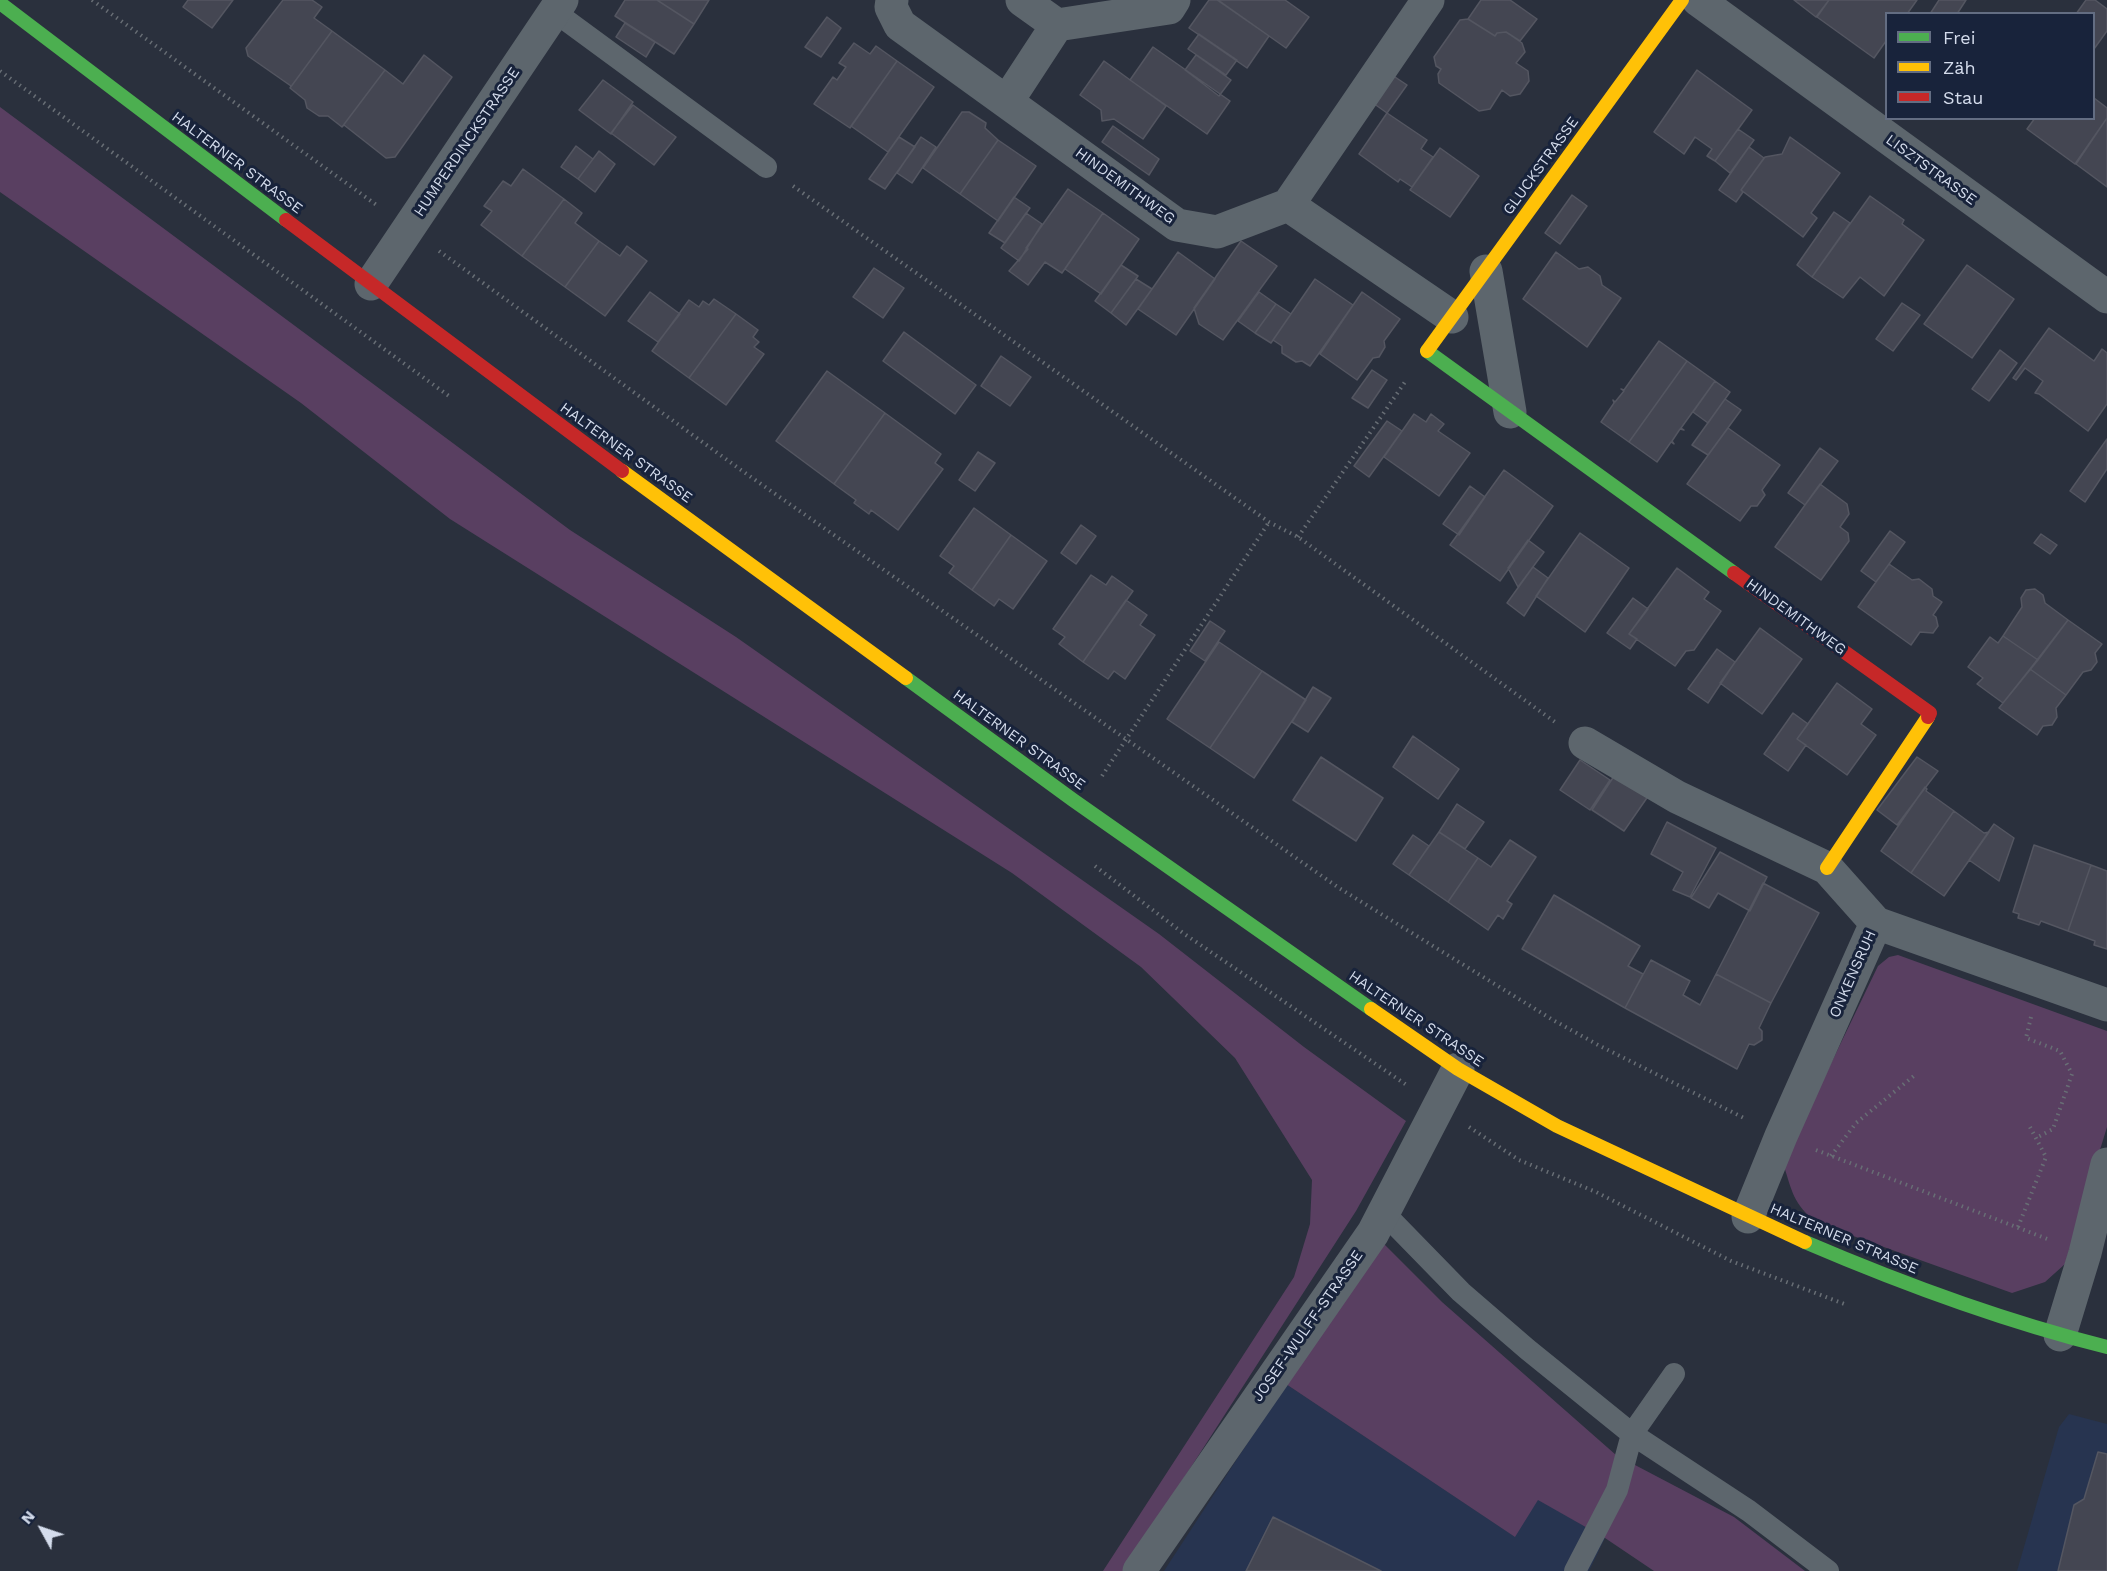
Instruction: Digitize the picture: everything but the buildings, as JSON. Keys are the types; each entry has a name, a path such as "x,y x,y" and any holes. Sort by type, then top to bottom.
{"main road":[{"name":"GLUCKSTRASSE","path":"1426,352 1682,0"},
{"name":"HALTERNER STRASSE","path":"0,3 371,284 1082,807 1458,1069 1557,1126 1748,1218 1896,1281 2060,1335 2107,1347"},
{"name":"HINDEMITHWEG","path":"1426,352 1930,712 1827,868"}],"street":[{"name":"HINDEMITHWEG","path":"892,0 891,7 900,25 1008,100 1177,225 1217,232 1288,205"},
{"path":"1022,0 1058,25 1169,8 1174,0"},
{"path":"1428,0 1288,205 1452,317"},
{"name":"LISZTSTRASSE","path":"1698,0 2107,297"},
{"name":"HUMPERDINCKSTRASSE","path":"371,284 559,6"},
{"path":"1008,100 1058,25"},
{"path":"1486,271 1510,412"},
{"path":"1584,743 1677,797 1827,868 1876,923"},
{"name":"ONKENSRUH","path":"1748,1218 1781,1136 1876,923 2107,1005"},
{"name":"JOSEF-WULFF-STRASSE","path":"1139,1571 1373,1233 1458,1069"},
{"path":"2060,1335 2085,1253 2107,1164"}],"lane":[{"path":"559,6 766,167"},
{"path":"1384,1213 1469,1299 1632,1434 1749,1511 1828,1571"},
{"path":"1575,1571 1617,1490 1632,1434 1674,1374"}],"path":[{"path":"92,0 741,470 1125,741 1339,888 1553,1020 1600,1046 1781,1136 2085,1253"},
{"path":"766,167 1269,522 1298,537 1584,743"},
{"path":"1298,537 1426,352"},
{"path":"1082,807 1269,522"},
{"path":"2036,1138 2053,1129 2072,1074 2060,1051 2026,1038 2042,982"},
{"path":"1831,1155 1857,1123 1915,1075"},
{"path":"2018,1227 2046,1157 2030,1128"}],"shaded area":[{"path":"0,107 570,530 736,637 1159,934 1304,1047 1406,1121 1356,1211 1124,1571 1103,1571 1294,1277 1310,1224 1312,1180 1235,1058 1141,967 1012,873 450,519 301,403 0,192"},
{"path":"1898,955 2107,1031 2107,1127 2065,1264 2045,1282 2012,1293 1817,1223 1803,1210 1794,1196 1783,1163 1878,966 1889,957"},
{"path":"1381,1241 1442,1302 1616,1455 1734,1517 1805,1571 1654,1571 1605,1538 1538,1500 1515,1537 1286,1384"},
{"path":"1286,1384 1514,1536 1538,1499 1605,1538 1589,1571 1164,1571"},
{"path":"2069,1414 2107,1424 2107,1571 2017,1571 2059,1427"}],"traffic: fast":[{"path":"0,3 286,220"},
{"path":"1427,351 1734,573"},
{"path":"906,678 1073,800 1371,1009"},
{"path":"1805,1242 1954,1300 2030,1326 2107,1347"}],"traffic: slow":[{"path":"1427,351 1682,0"},
{"path":"622,471 906,678"},
{"path":"1827,868 1928,717"},
{"path":"1371,1009 1458,1069 1557,1126 1805,1242"}],"traffic: jam":[{"path":"286,220 622,471"},
{"path":"1734,573 1930,713 1928,717"}]}
